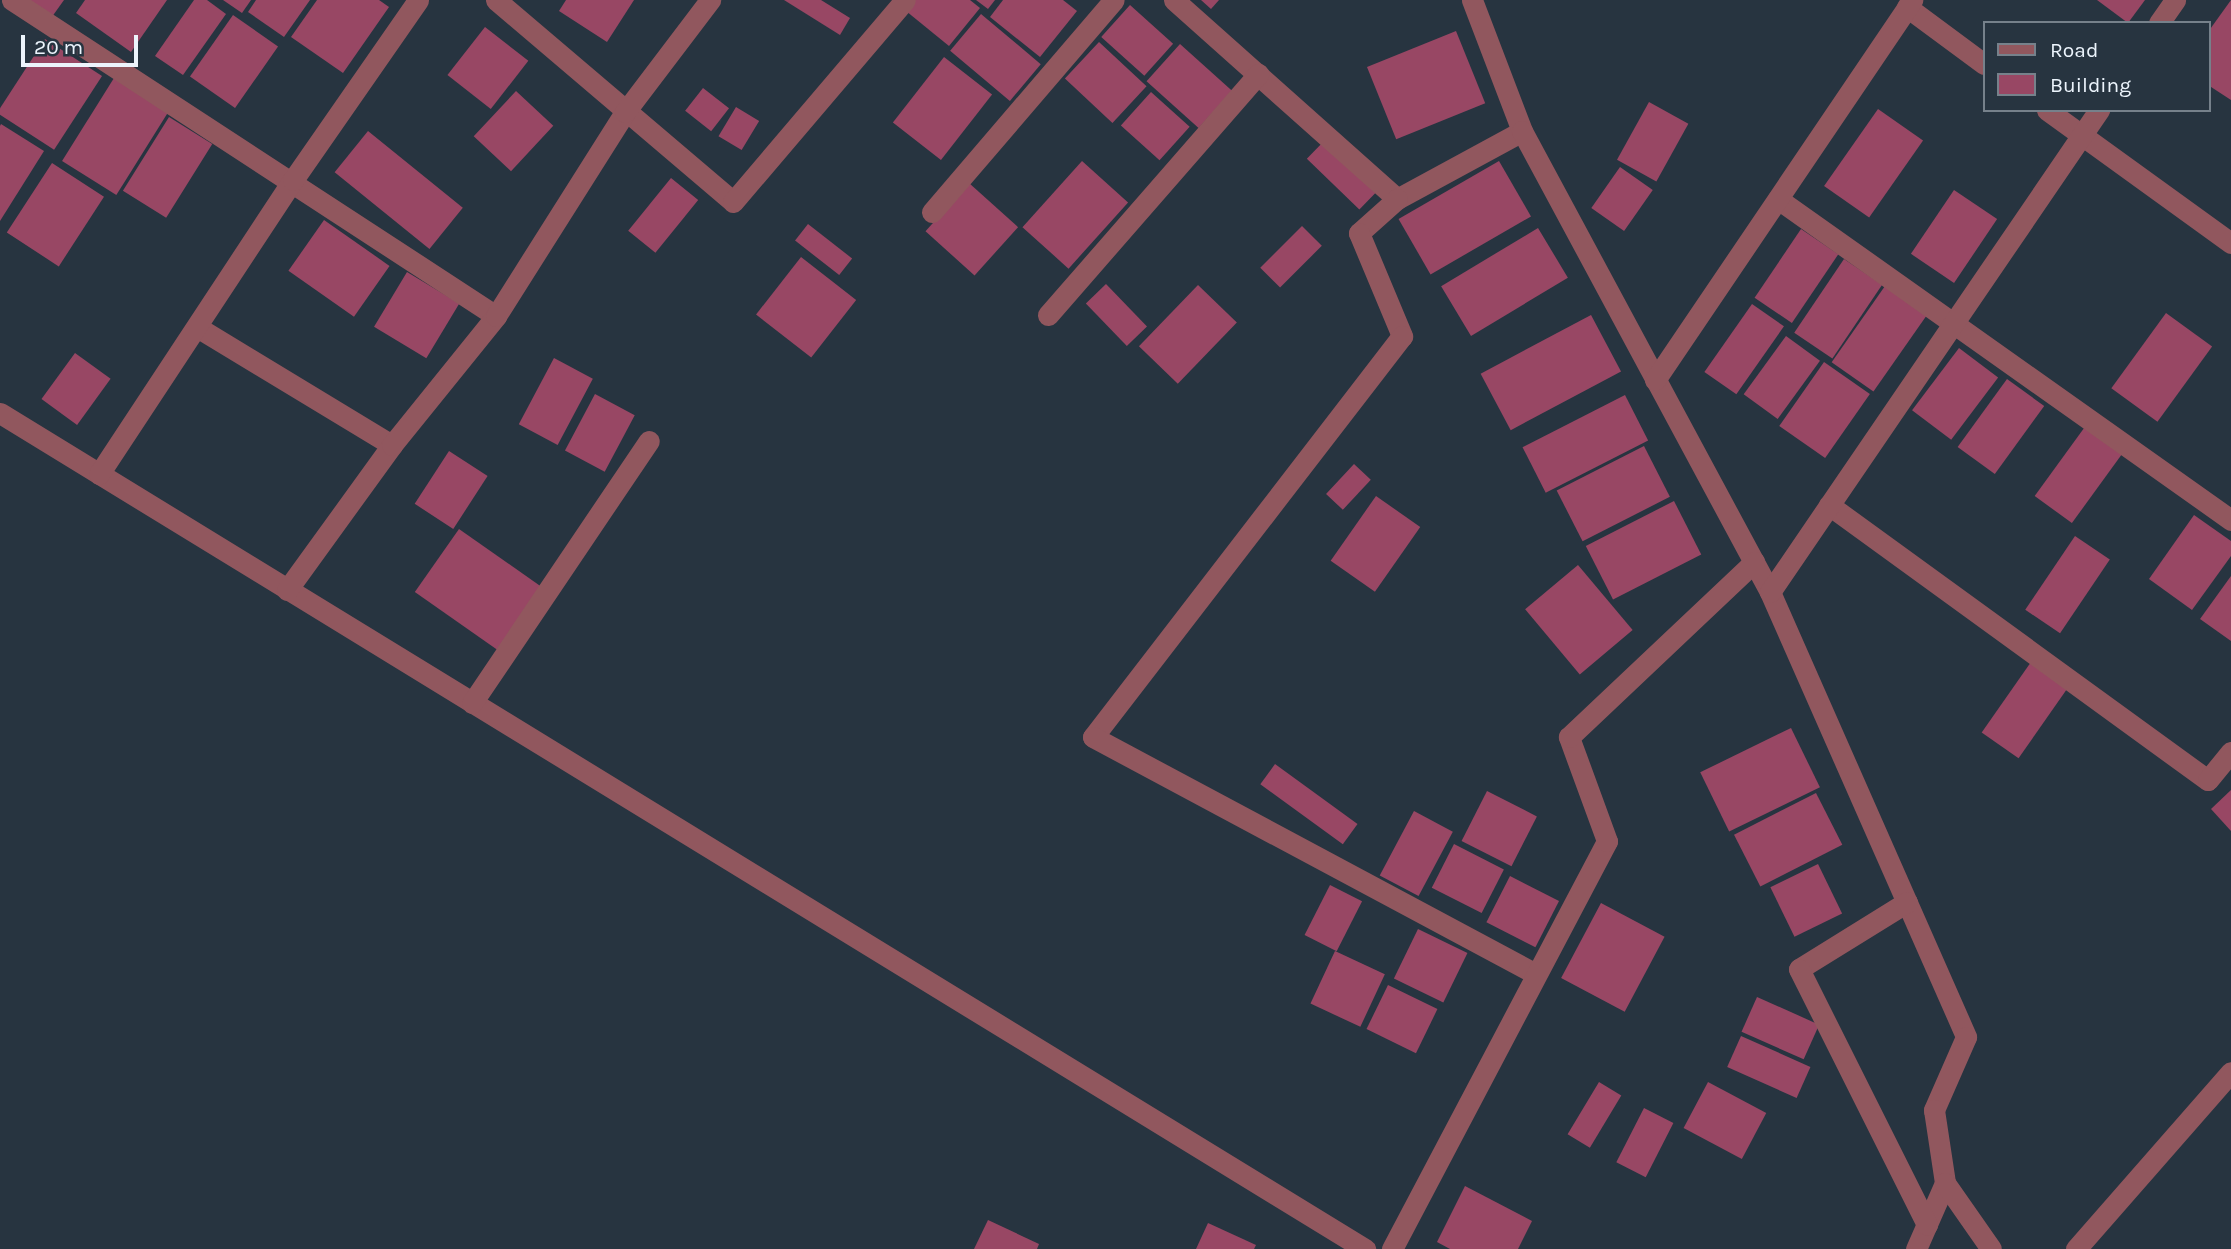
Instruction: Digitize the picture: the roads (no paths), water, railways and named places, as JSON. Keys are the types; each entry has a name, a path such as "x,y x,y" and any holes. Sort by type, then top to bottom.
{"street":[{"path":"12,0 293,180 496,316"},
{"path":"496,0 733,202 905,0"},
{"path":"287,590 392,445 496,316 625,112 710,0"},
{"path":"932,212 1114,0"},
{"path":"1174,0 1397,199"},
{"path":"1472,0 1522,131 1770,592 1966,1037 1934,1110 1945,1183 1991,1249"},
{"path":"2160,21 2175,0"},
{"path":"99,474 406,4"},
{"path":"1655,380 1909,4 1982,62"},
{"path":"1048,315 1258,74"},
{"path":"2050,112 2231,243"},
{"path":"1770,592 2098,112"},
{"path":"1522,131 1397,199 1359,233 1402,336 1093,737 1534,973"},
{"path":"1777,199 1955,321 2231,520"},
{"path":"197,327 392,445"},
{"path":"0,413 1365,1249"},
{"path":"472,703 649,441"},
{"path":"1829,505 2208,780 2231,752"},
{"path":"1392,1249 1534,973 1607,841 1569,737 1754,562"},
{"path":"1907,902 1799,969 1927,1225"},
{"path":"2076,1249 2231,1072"},
{"path":"1916,1249 1945,1183"}]}
